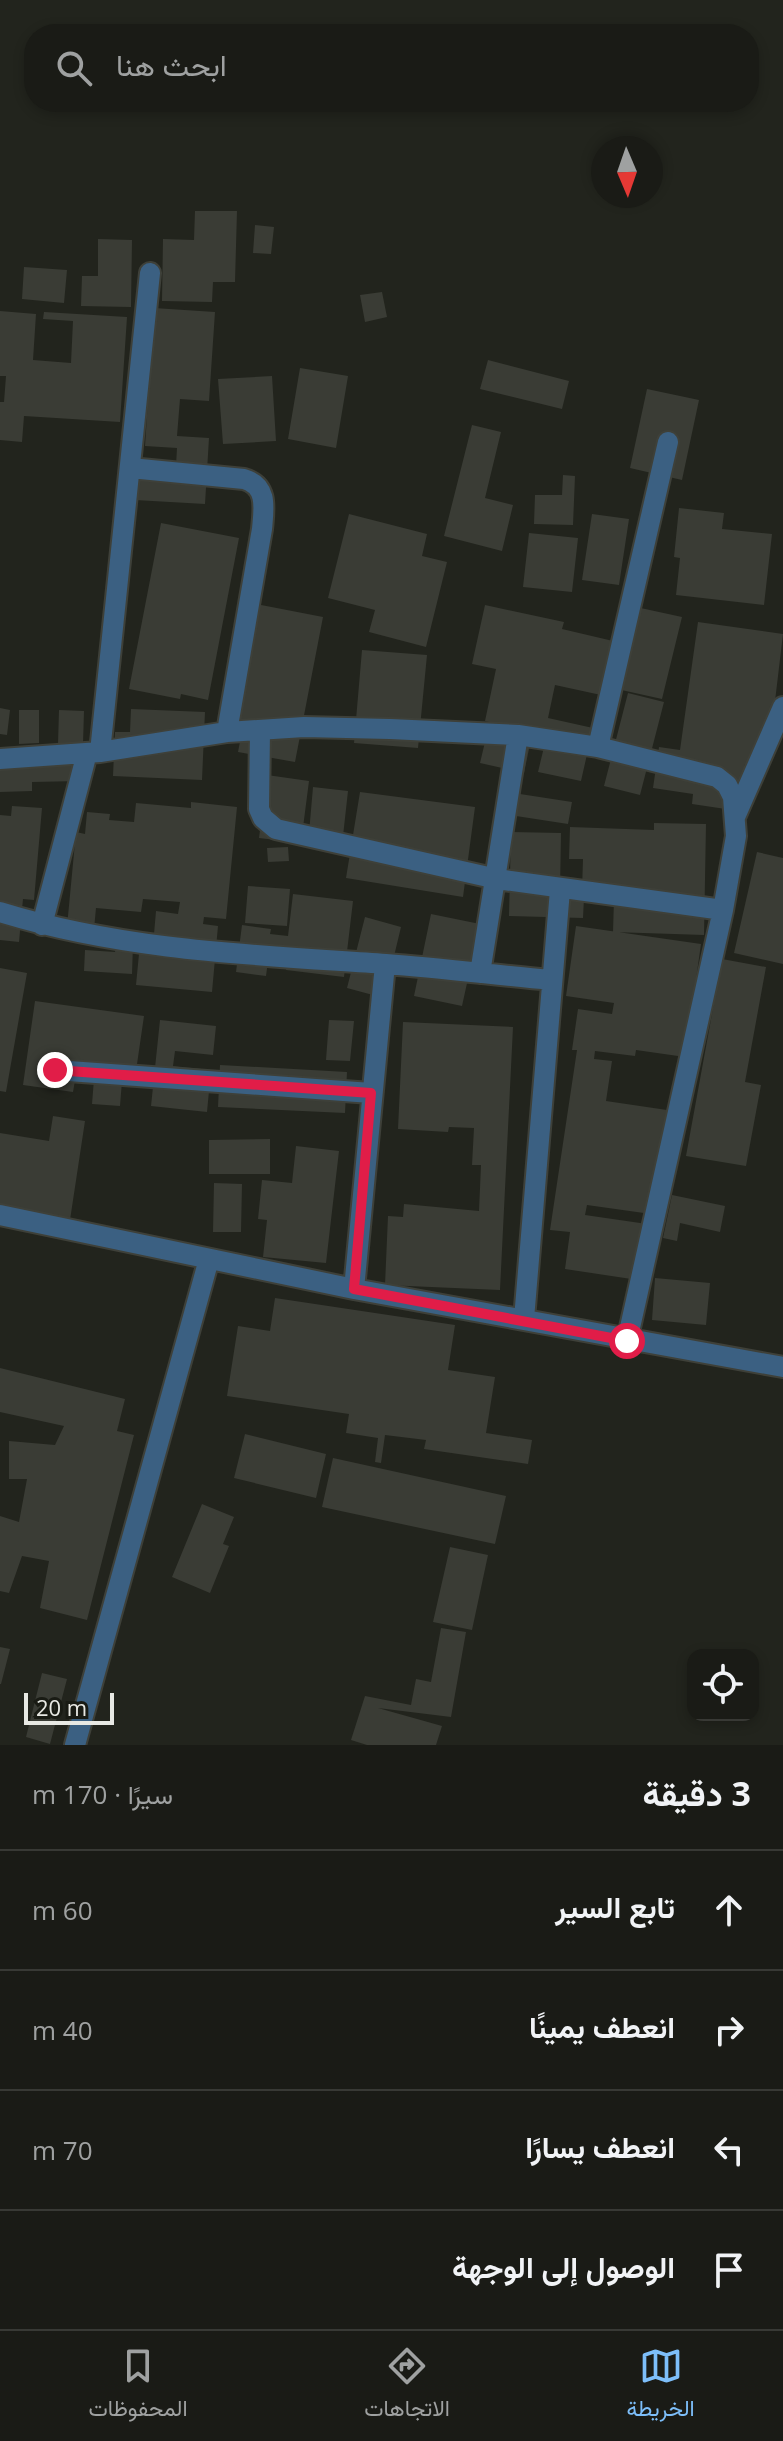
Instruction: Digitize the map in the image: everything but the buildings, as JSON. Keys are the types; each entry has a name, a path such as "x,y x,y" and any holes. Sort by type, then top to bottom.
{"street":[{"path":"42,925 94,752 130,468 150,273"},
{"path":"598,747 668,442"},
{"path":"130,468 244,479 253,482 263,495 260,542 227,732"},
{"path":"735,817 783,707"},
{"path":"0,759 94,752 227,732 318,727 518,735 598,747 717,777 727,785 733,797 736,836 723,910 627,1341"},
{"path":"260,731 259,809 269,826 497,879 723,910"},
{"path":"480,973 518,735"},
{"path":"524,1319 560,890"},
{"path":"0,912 42,925 163,948 551,980"},
{"path":"354,1289 385,964"},
{"path":"55,1070 371,1093"},
{"path":"0,1215 354,1289 783,1367"},
{"path":"75,1745 209,1259"}],"route":[{"path":"55,1070 371,1093 354,1289 627,1341"}]}
